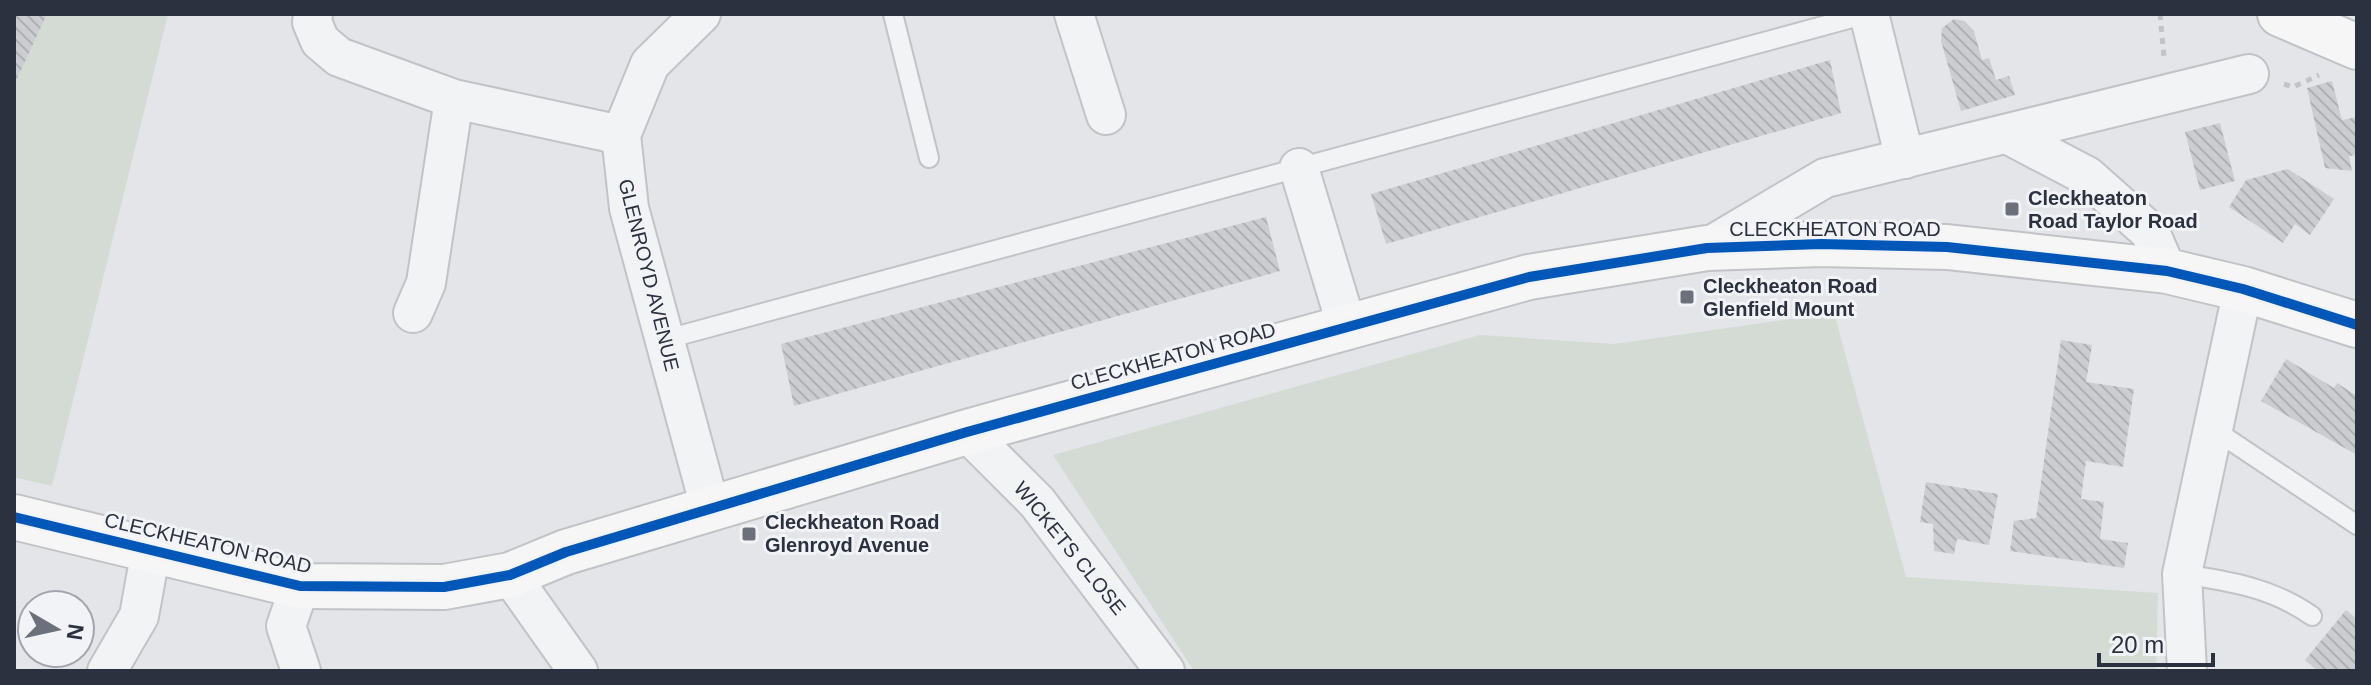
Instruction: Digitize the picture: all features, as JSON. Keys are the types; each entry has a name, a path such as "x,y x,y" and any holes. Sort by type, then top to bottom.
{"street":[{"path":"313,14 312,22 320,41 339,57 454,99 621,135"},
{"name":"GLENROYD AVENUE","path":"701,14 650,64 621,135 629,208 711,511"},
{"path":"1074,14 1106,115"},
{"path":"1868,14 1905,159"},
{"path":"2280,14 2344,58"},
{"name":"CLECKHEATON ROAD","path":"1707,248 1825,178 2249,74"},
{"path":"413,313 426,283 454,99"},
{"path":"2007,134 2087,176 2150,232 2167,271"},
{"path":"1299,168 1347,327"},
{"name":"CLECKHEATON ROAD","path":"14,517 300,586 444,587 510,575 566,552 967,432 1529,277 1707,248 1821,244 1947,247 2167,271 2243,289 2357,325"},
{"path":"2187,671 2182,574 2243,289"},
{"name":"WICKETS CLOSE","path":"967,432 1037,502 1165,671"},
{"path":"107,671 139,616 151,550"},
{"path":"510,575 578,671"},
{"path":"300,586 286,626 301,671"}],"lane":[{"path":"893,14 929,158"},
{"path":"663,340 1868,14"},
{"path":"2213,429 2357,525"},
{"path":"2182,574 2260,589 2290,600 2312,616"}],"path":[{"path":"2249,74 2293,87 2344,58"}],"shaded area":[{"path":"14,14 168,14 52,486 14,477"},
{"path":"1834,313 1906,577 2158,593 2156,671 1194,671 1053,455 1480,335 1614,344"}],"building":[{"path":"14,14 47,14 14,85"},
{"path":"1954,19 1964,21 1974,31 1982,60 1989,58 1996,80 2009,76 2015,95 1961,111 1941,41 1942,28"},
{"path":"1830,60 1841,113 1386,244 1371,194"},
{"path":"2332,81 2342,120 2357,117 2357,155 2349,156 2352,171 2325,168 2307,88"},
{"path":"2220,123 2235,181 2200,190 2185,132"},
{"path":"2288,169 2334,199 2310,235 2295,224 2283,243 2229,207 2246,180"},
{"path":"1266,217 1280,271 794,406 781,344"},
{"path":"2061,340 2092,345 2086,382 2134,389 2123,467 2086,461 2081,499 2104,502 2100,539 2128,543 2124,568 2010,551 2014,521 2036,518"},
{"path":"2286,359 2334,388 2337,383 2357,396 2357,455 2261,401"},
{"path":"1926,482 1998,494 1989,545 1957,539 1954,554 1934,551 1933,524 1920,522"},
{"path":"2346,610 2357,619 2357,671 2318,671 2305,660"}],"cycle path":[{"path":"14,517 300,586 444,587 510,575 566,552 967,432 1529,277 1707,248 1821,244 1947,247 2167,271 2243,289 2357,325"}],"place":[{"name":"Cleckheaton Road Taylor Road","path":"2012,209"},
{"name":"Cleckheaton Road Glenfield Mount","path":"1687,297"},
{"name":"Cleckheaton Road Glenroyd Avenue","path":"749,534"}]}
